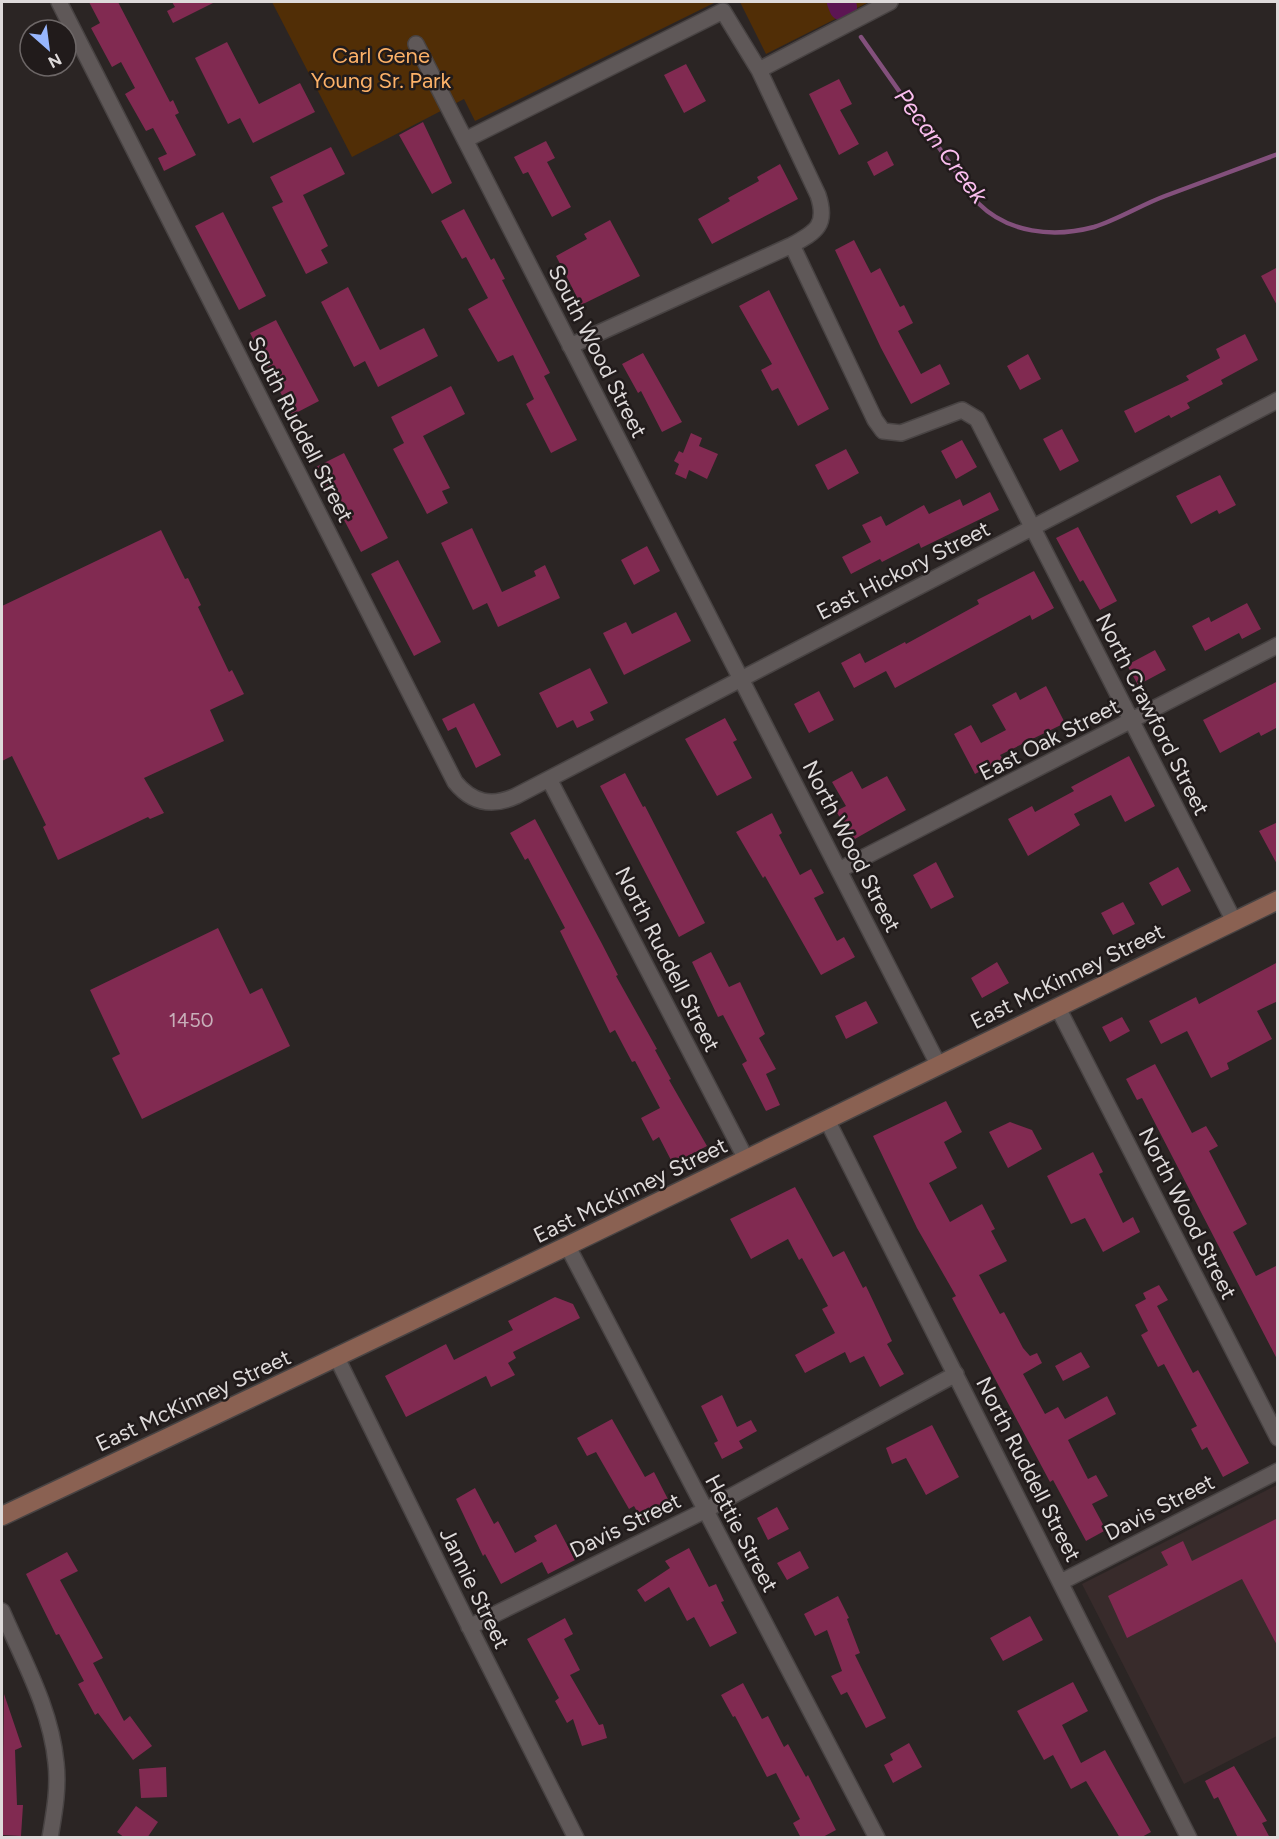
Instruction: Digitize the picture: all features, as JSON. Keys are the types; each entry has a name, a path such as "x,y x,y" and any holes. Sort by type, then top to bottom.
{"main road":[{"name":"East McKinney Street","path":"2,1516 568,1247 1278,900"}],"street":[{"name":"South Ruddell Street","path":"58,2 455,782 470,796 490,803 504,802 549,779"},
{"path":"759,70 890,2"},
{"path":"465,140 723,11 759,70 822,208 821,224 810,236 792,245 570,345"},
{"name":"South Wood Street","path":"416,44 741,680"},
{"name":"North Crawford Street","path":"792,245 874,420 883,431 901,433 962,410 977,419 1234,921"},
{"name":"East Hickory Street","path":"549,779 1278,400"},
{"name":"East Oak Street","path":"840,870 1278,645"},
{"name":"North Wood Street","path":"741,680 939,1066"},
{"name":"North Ruddell Street","path":"549,779 746,1159"},
{"name":"North Wood Street","path":"1058,1008 1278,1438"},
{"name":"North Ruddell Street","path":"827,1120 1189,1838"},
{"name":"Hettie Street","path":"568,1247 877,1838"},
{"name":"Jannie Street","path":"337,1358 576,1838"},
{"name":"Davis Street","path":"469,1627 704,1511 956,1374"},
{"name":"Davis Street","path":"1061,1582 1278,1471"},
{"path":"2,1611 39,1694 52,1732 57,1766 50,1838"}],"shaded area":[{"path":"1277,1485 1277,1736 1184,1784 1082,1584"}],"green space":[{"name":"Carl Gene Young Sr. Park","path":"272,2 716,2 475,121 464,99 352,157"},
{"path":"740,2 869,2 766,54"}],"building":[{"path":"89,2 118,2 170,102 173,100 179,113 175,115 196,155 164,171 158,158 167,154 153,128 146,131 125,94 135,88 121,62 112,67 91,28 100,23"},
{"path":"172,2 215,2 173,23 167,11 175,7"},
{"path":"227,42 259,104 300,83 315,112 253,143 240,118 228,124 195,58"},
{"path":"686,64 706,101 684,113 664,75"},
{"path":"839,79 852,104 840,110 859,144 839,155 809,94"},
{"path":"423,122 452,183 432,194 399,135"},
{"path":"546,141 555,158 547,162 571,207 552,217 528,172 523,174 514,157"},
{"path":"331,147 345,174 303,195 328,246 321,250 328,263 306,274 272,207 283,202 270,177"},
{"path":"887,151 894,165 874,176 867,162"},
{"path":"780,164 798,199 712,244 698,219 730,201 728,198 759,181 757,177"},
{"path":"464,209 491,260 494,258 505,279 502,280 550,373 544,376 577,440 551,453 526,404 534,399 513,355 498,362 468,309 488,298 466,257 462,259 441,221"},
{"path":"223,212 266,296 239,310 195,226"},
{"path":"610,220 640,276 581,305 556,256 587,239 584,234"},
{"path":"854,240 871,273 880,268 900,307 904,305 913,323 898,331 921,374 940,364 950,384 911,404 881,348 835,250"},
{"path":"1278,267 1278,307 1261,276"},
{"path":"348,287 380,350 424,328 438,356 378,387 365,361 354,367 321,302"},
{"path":"769,290 829,409 798,426 778,388 772,391 761,370 772,364 739,306"},
{"path":"276,320 319,401 292,415 250,333"},
{"path":"1245,334 1258,360 1221,380 1223,384 1187,403 1190,408 1171,418 1169,415 1135,433 1124,411 1189,380 1186,376 1220,358 1216,349"},
{"path":"643,353 682,422 662,432 641,391 638,393 622,364"},
{"path":"1028,354 1041,379 1020,390 1007,366"},
{"path":"451,386 465,414 423,436 450,488 442,491 448,503 427,514 393,449 404,443 391,417"},
{"path":"1062,429 1079,461 1060,471 1043,439"},
{"path":"691,433 702,438 699,446 718,454 707,479 689,470 686,479 675,474 679,464 674,461 679,451 683,453"},
{"path":"962,440 977,467 956,479 941,451"},
{"path":"846,449 859,473 828,490 815,465"},
{"path":"344,453 388,538 361,552 316,467"},
{"path":"1220,475 1236,505 1219,514 1217,510 1191,524 1176,496"},
{"path":"990,492 999,510 921,548 919,543 882,562 880,559 851,574 842,557 871,542 862,525 881,516 886,526 924,505 929,514 960,499 963,506"},
{"path":"1078,527 1117,601 1100,610 1083,580 1080,582 1056,538"},
{"path":"472,528 502,592 536,576 534,571 545,565 560,598 498,627 487,603 473,610 441,543"},
{"path":"161,530 185,579 188,578 201,605 198,607 229,672 232,670 244,694 210,710 224,741 144,778 164,813 150,819 148,817 58,860 43,827 46,825 12,756 2,761 2,606"},
{"path":"647,546 660,571 634,585 621,560"},
{"path":"398,560 441,642 414,656 371,574"},
{"path":"1034,571 1054,608 1032,620 1030,615 895,688 886,671 854,688 841,663 860,653 865,663 905,642 906,644 979,604 977,600"},
{"path":"1247,603 1261,629 1242,639 1239,633 1205,651 1192,626 1209,617 1211,622"},
{"path":"676,612 691,641 624,675 603,633 626,622 632,634"},
{"path":"1155,650 1166,670 1138,685 1127,665"},
{"path":"590,668 608,703 590,712 594,720 577,728 573,720 557,728 539,693"},
{"path":"1278,681 1278,727 1261,736 1259,732 1220,753 1203,720"},
{"path":"1046,686 1065,723 1000,755 1003,759 975,774 954,734 971,725 981,743 1006,730 992,705 1016,692 1020,700"},
{"path":"819,691 834,720 809,733 794,704"},
{"path":"474,703 501,755 476,768 456,727 448,731 442,719"},
{"path":"725,718 737,740 733,742 752,778 717,796 685,739"},
{"path":"1129,756 1155,806 1125,822 1111,795 1074,814 1080,825 1028,856 1008,819 1032,806 1035,812 1074,791 1071,787"},
{"path":"852,771 862,789 887,776 906,810 853,840 836,811 846,806 832,782"},
{"path":"625,773 643,807 645,806 705,923 679,937 600,786"},
{"path":"772,813 782,833 779,835 800,875 811,869 824,893 814,898 837,941 844,937 855,957 821,975 765,876 763,878 736,832"},
{"path":"535,819 601,942 618,975 616,976 657,1049 655,1050 671,1079 669,1080 707,1146 673,1164 659,1137 653,1141 641,1118 660,1108 635,1061 632,1062 615,1030 610,1033 560,931 565,928 528,858 525,860 510,833"},
{"path":"1278,822 1278,866 1259,831"},
{"path":"936,862 954,897 931,909 913,875"},
{"path":"1178,867 1191,891 1162,906 1149,883"},
{"path":"1123,902 1135,924 1113,935 1101,913"},
{"path":"218,928 250,994 262,988 290,1046 142,1119 112,1058 120,1054 90,990"},
{"path":"711,952 729,987 740,982 765,1034 759,1038 776,1069 766,1074 780,1105 766,1111 742,1064 747,1061 723,1015 718,1017 692,962"},
{"path":"997,962 1009,983 982,998 971,978"},
{"path":"1278,962 1278,1001 1257,1011 1272,1039 1227,1063 1229,1069 1211,1078 1187,1031 1161,1044 1149,1021 1196,997 1199,1004"},
{"path":"866,1001 878,1023 846,1039 835,1016"},
{"path":"1122,1017 1130,1031 1110,1042 1102,1027"},
{"path":"1155,1064 1192,1133 1206,1126 1218,1146 1209,1151 1247,1224 1233,1232 1256,1276 1278,1265 1278,1361 1142,1098 1137,1100 1126,1079"},
{"path":"946,1101 962,1132 944,1142 957,1168 929,1183 950,1222 982,1204 995,1229 991,1231 1007,1261 979,1275 1000,1314 1004,1312 1023,1348 1030,1356 1037,1353 1042,1363 1023,1374 1045,1414 1058,1407 1065,1419 1107,1396 1116,1414 1068,1440 1088,1479 1096,1475 1108,1496 1092,1504 1106,1530 1086,1541 1053,1480 1050,1482 952,1298 956,1296 917,1228 873,1136"},
{"path":"1010,1122 1032,1130 1042,1149 1008,1168 989,1132"},
{"path":"1093,1152 1103,1172 1099,1174 1123,1223 1133,1217 1140,1232 1103,1252 1085,1218 1071,1224 1047,1176"},
{"path":"795,1187 833,1257 844,1251 863,1288 866,1286 892,1341 887,1344 904,1374 880,1387 864,1356 850,1363 845,1352 805,1373 795,1355 835,1333 822,1309 828,1306 802,1258 799,1260 788,1239 751,1259 730,1219"},
{"path":"1159,1285 1168,1300 1157,1306 1193,1373 1198,1370 1249,1463 1223,1477 1207,1447 1202,1450 1191,1429 1197,1426 1164,1364 1158,1367 1141,1335 1148,1331 1135,1305 1146,1299 1143,1293"},
{"path":"555,1297 573,1304 580,1318 513,1352 516,1358 508,1363 515,1375 491,1387 486,1376 406,1417 385,1376 446,1344 454,1360 513,1330 508,1321"},
{"path":"1081,1352 1090,1367 1063,1381 1055,1366"},
{"path":"722,1395 737,1427 751,1420 757,1431 739,1441 743,1448 722,1459 714,1443 718,1441 701,1406"},
{"path":"612,1419 645,1477 654,1472 672,1507 643,1522 634,1506 629,1509 596,1452 587,1456 577,1438"},
{"path":"932,1425 959,1477 926,1495 906,1458 892,1464 886,1448"},
{"path":"475,1488 494,1524 498,1521 515,1553 537,1541 534,1536 556,1524 575,1560 548,1574 542,1562 501,1584 485,1554 483,1556 456,1499"},
{"path":"777,1507 789,1529 768,1540 757,1518"},
{"path":"1278,1518 1278,1647 1242,1579 1127,1638 1108,1596 1168,1565 1161,1552 1183,1541 1192,1561"},
{"path":"689,1548 709,1587 716,1584 724,1601 721,1602 737,1633 710,1647 694,1617 687,1621 669,1587 645,1602 637,1590 670,1568 665,1561"},
{"path":"800,1551 809,1568 787,1580 777,1563"},
{"path":"67,1552 78,1571 60,1580 103,1658 93,1663 124,1721 130,1716 152,1746 133,1760 98,1713 95,1715 78,1684 84,1681 59,1634 56,1635 26,1574"},
{"path":"838,1596 849,1618 847,1619 860,1653 855,1655 886,1718 866,1728 847,1692 841,1695 831,1676 842,1671 827,1630 815,1636 804,1614"},
{"path":"1030,1616 1043,1640 1003,1661 990,1638"},
{"path":"565,1618 573,1634 564,1639 580,1670 570,1675 599,1725 603,1724 607,1738 582,1746 573,1719 567,1723 555,1701 559,1698 527,1639"},
{"path":"1073,1682 1088,1711 1062,1725 1081,1763 1105,1750 1151,1832 1140,1838 1120,1838 1086,1781 1071,1789 1053,1755 1044,1760 1017,1711"},
{"path":"743,1683 762,1719 768,1716 784,1747 788,1744 806,1777 808,1775 836,1830 821,1838 801,1838 793,1823 800,1819 776,1773 767,1777 735,1716 733,1717 721,1695"},
{"path":"4,1694 22,1747 15,1750 17,1805 23,1805 21,1836 2,1835"},
{"path":"909,1743 922,1767 893,1783 884,1765 893,1760 890,1754"},
{"path":"1234,1766 1267,1821 1262,1823 1270,1838 1238,1838 1218,1797 1214,1799 1205,1781"},
{"path":"166,1767 167,1797 141,1798 139,1769"},
{"path":"136,1806 158,1822 147,1838 125,1838 117,1832"}],"waterway":[{"name":"Pecan Creek","path":"841,2 843,7"},
{"name":"Pecan Creek","path":"861,37 978,203 990,213 1017,227 1047,232 1094,227 1165,196 1278,154"}]}
